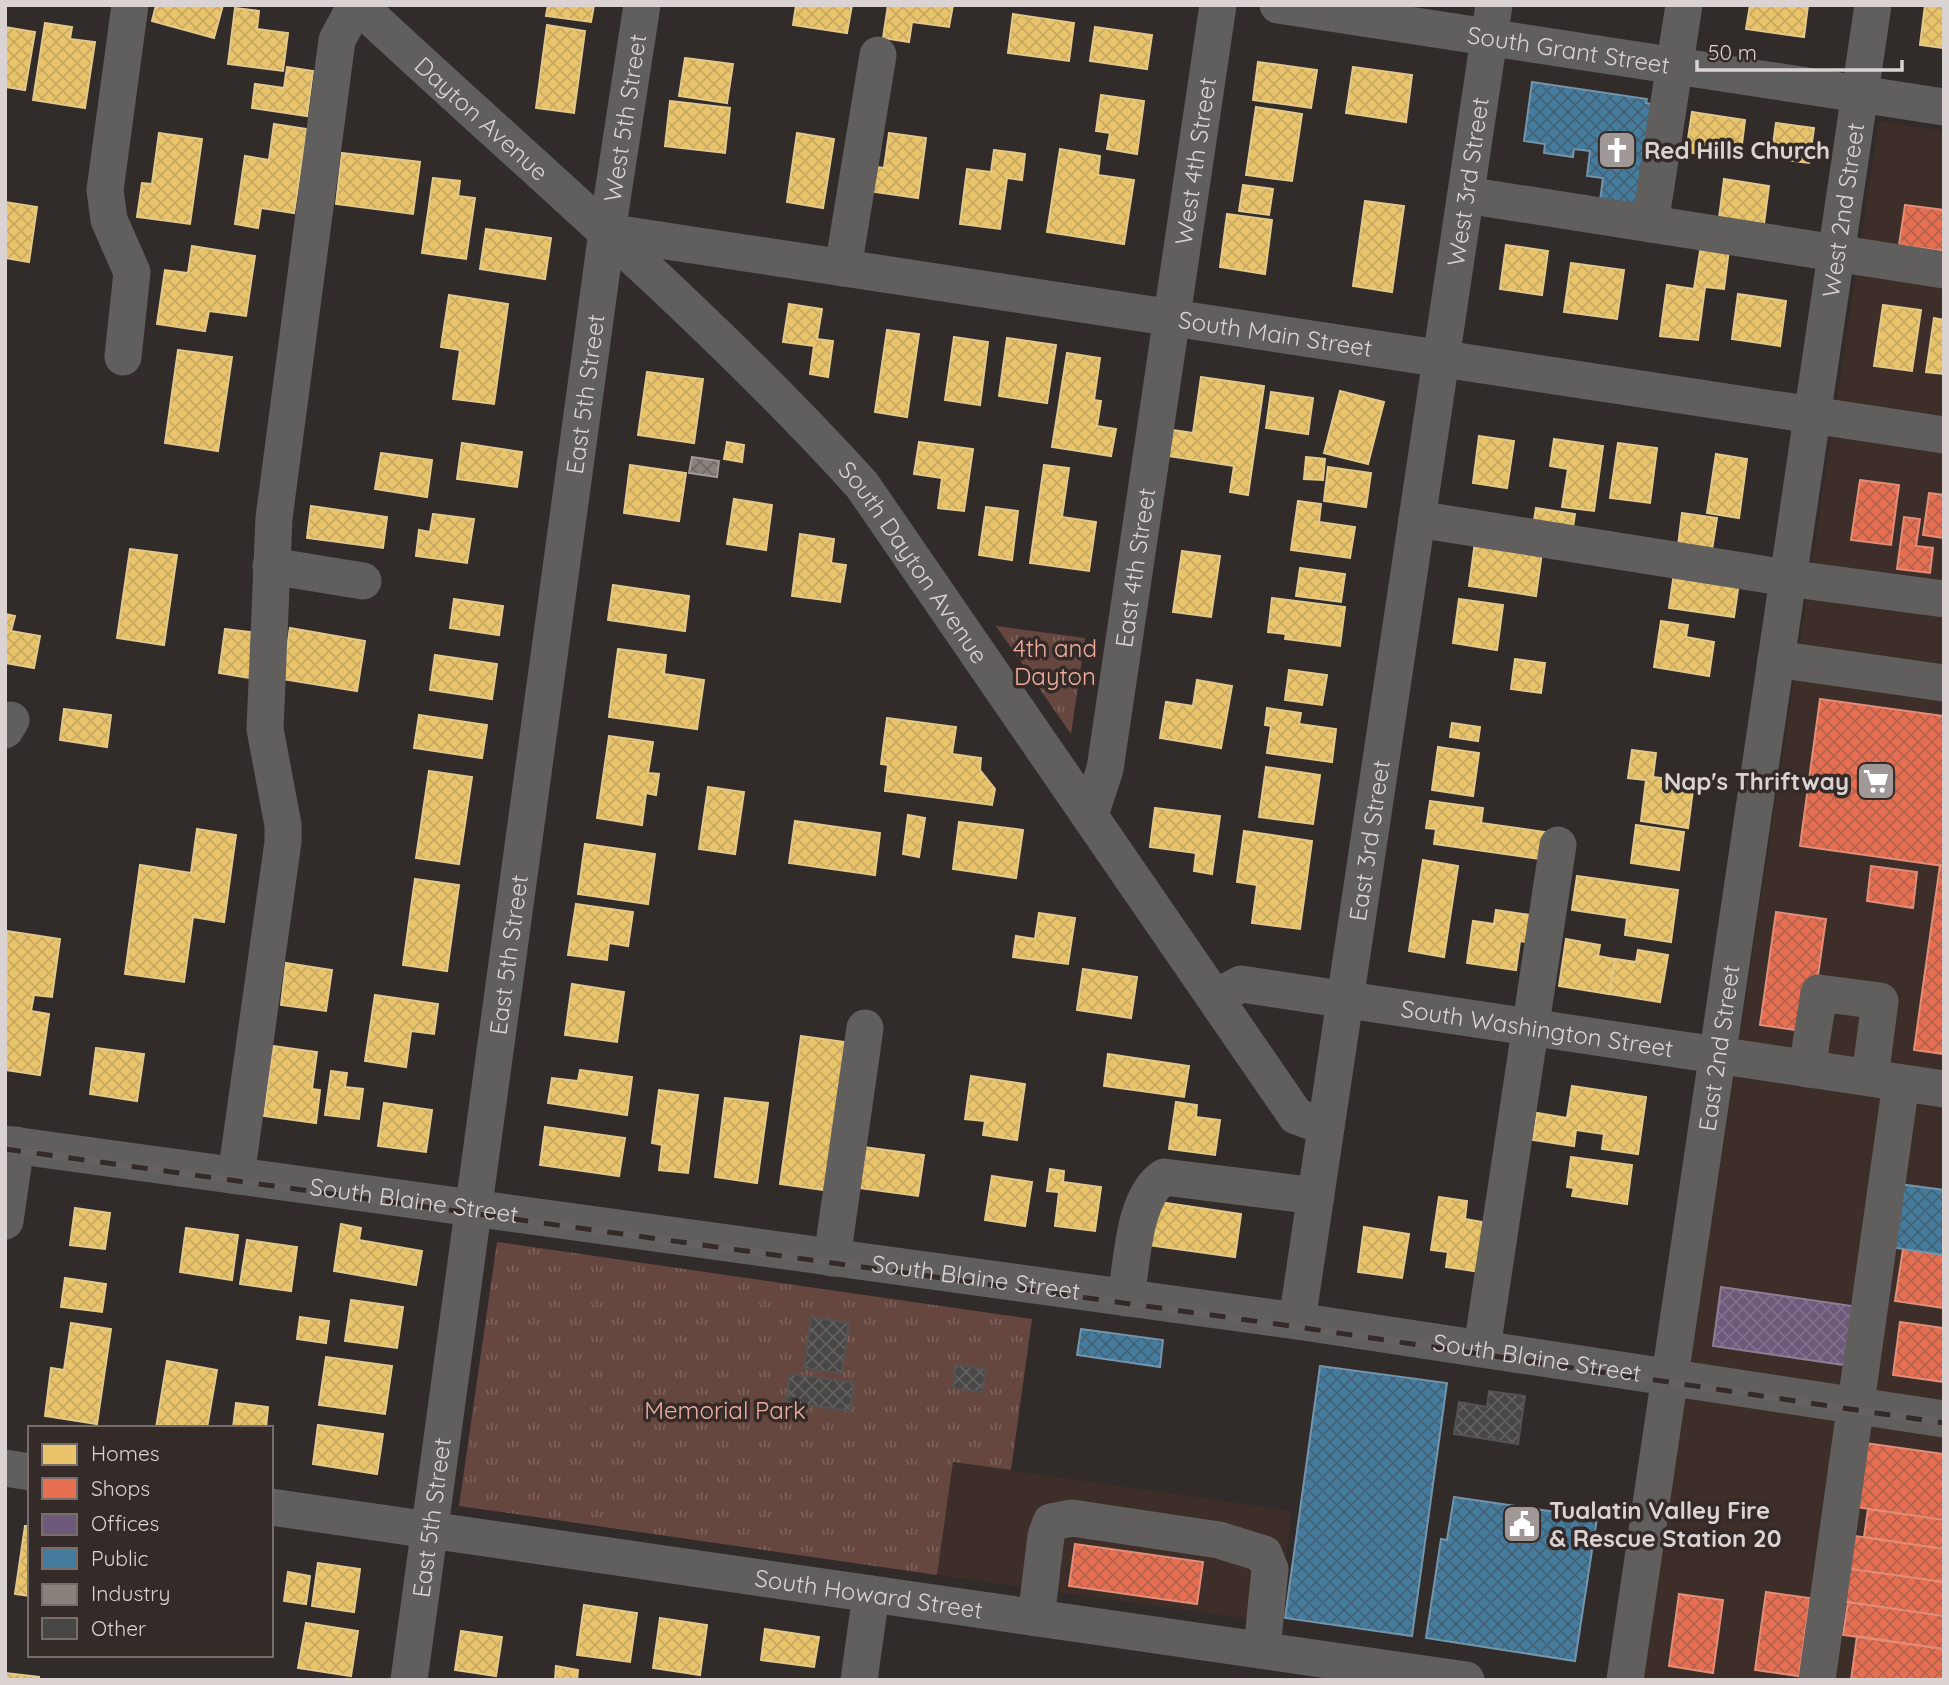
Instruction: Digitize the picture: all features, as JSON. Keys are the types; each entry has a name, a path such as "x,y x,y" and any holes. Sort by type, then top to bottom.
{"street":[{"path":"123,358 132,272 109,220 105,190 130,5"},
{"path":"236,1176 283,842 283,825 265,729 274,518 337,40 357,5"},
{"name":"Dayton Avenue","path":"357,5 607,232"},
{"name":"West 5th Street","path":"607,232 642,5"},
{"name":"West 4th Street","path":"1171,318 1218,5"},
{"name":"South Grant Street","path":"1278,5 1492,21 1675,66 1944,107"},
{"path":"1650,224 1684,5"},
{"name":"West 2nd Street","path":"1811,415 1873,5"},
{"name":"West 3rd Street","path":"1441,359 1492,21"},
{"path":"843,268 877,55"},
{"path":"1466,195 1944,270"},
{"name":"South Main Street","path":"607,232 1944,435"},
{"name":"South Dayton Avenue","path":"607,232 819,438 862,485 1296,1116 1326,1127"},
{"name":"East 5th Street","path":"409,1680 607,232"},
{"name":"East 4th Street","path":"1090,815 1105,769 1171,318"},
{"name":"East 3rd Street","path":"1297,1321 1441,359"},
{"name":"East 2nd Street","path":"1625,1680 1811,415"},
{"path":"1417,519 1787,578 1944,599"},
{"path":"271,566 363,581"},
{"path":"1776,659 1944,683"},
{"path":"1482,1348 1558,845"},
{"name":"South Washington Street","path":"1215,998 1241,984 1944,1090"},
{"path":"1807,1069 1819,993 1880,1001 1885,1081 1856,1405 1817,1680"},
{"path":"832,1258 866,1028"},
{"path":"5,1221 10,1144"},
{"name":"South Blaine Street","path":"10,1144 1297,1321 1944,1419"},
{"path":"1126,1298 1142,1204 1156,1182 1164,1177 1316,1196"},
{"path":"5,1468 28,1472"},
{"name":"South Howard Street","path":"273,1507 1036,1618 1253,1659 1445,1678"},
{"path":"1036,1618 1046,1536 1051,1522 1072,1518 1219,1540 1264,1554 1270,1569 1253,1659"},
{"path":"866,1679 871,1594"}],"shaded area":[{"path":"1879,121 1944,131 1944,1680 1642,1680"},
{"path":"953,1462 1292,1511 1276,1623 937,1575"}],"green space":[{"name":"4th and Dayton","path":"996,626 1085,638 1071,734"},
{"name":"Memorial Park","path":"497,1242 1032,1319 1011,1470 953,1462 937,1575 459,1506"}],"building: Homes":[{"path":"156,5 223,5 214,38 152,21"},
{"path":"548,5 594,5 591,22 546,16"},
{"path":"796,5 852,5 847,33 793,25"},
{"path":"888,5 953,5 949,27 912,22 909,42 883,38"},
{"path":"1750,5 1808,5 1804,37 1746,29"},
{"path":"1925,5 1944,5 1944,48 1920,45"},
{"path":"235,8 259,11 257,29 288,33 283,71 228,64"},
{"path":"1013,14 1074,23 1069,61 1008,53"},
{"path":"45,23 72,27 70,39 95,42 85,108 33,100"},
{"path":"547,25 585,31 574,113 536,108"},
{"path":"5,27 35,32 25,90 5,87"},
{"path":"1095,27 1152,35 1147,69 1090,61"},
{"path":"685,58 733,64 727,103 679,96"},
{"path":"1258,62 1317,70 1311,108 1253,100"},
{"path":"287,67 313,71 307,116 252,108 255,84 284,88"},
{"path":"1353,67 1412,75 1406,122 1346,113"},
{"path":"1101,95 1144,101 1137,154 1107,149 1110,133 1096,131"},
{"path":"670,101 730,108 725,153 665,146"},
{"path":"1256,107 1302,114 1292,181 1246,175"},
{"path":"1692,112 1745,120 1740,160 1686,152"},
{"path":"1776,123 1814,128 1809,163 1771,158"},
{"path":"274,124 307,129 294,213 261,208 258,228 235,224 245,156 269,160"},
{"path":"159,133 202,139 190,224 137,217 142,183 152,184"},
{"path":"797,133 834,139 823,208 787,202"},
{"path":"889,133 926,138 918,198 868,191 871,166 884,168"},
{"path":"1060,149 1100,156 1098,175 1134,180 1124,244 1047,232"},
{"path":"994,150 1025,154 1022,180 1007,178 1000,229 960,224 967,169 991,172"},
{"path":"342,153 420,162 413,214 336,204"},
{"path":"433,178 460,181 458,196 475,198 466,259 422,253"},
{"path":"1724,179 1769,186 1764,224 1719,218"},
{"path":"1243,185 1273,189 1269,215 1239,211"},
{"path":"1365,201 1404,206 1392,292 1353,286"},
{"path":"5,202 37,207 29,262 5,258"},
{"path":"1227,214 1272,220 1265,274 1220,267"},
{"path":"486,229 551,238 545,279 480,269"},
{"path":"1506,245 1548,251 1542,295 1500,289"},
{"path":"1701,245 1729,249 1724,289 1705,287 1698,340 1660,336 1667,285 1694,289"},
{"path":"192,246 255,256 246,316 209,311 205,331 157,324 165,270 188,273"},
{"path":"1571,263 1624,270 1617,319 1564,312"},
{"path":"1738,294 1786,301 1780,346 1732,339"},
{"path":"449,295 508,304 494,404 453,399 460,350 441,347"},
{"path":"789,304 822,309 817,339 833,341 828,377 810,374 814,346 783,342"},
{"path":"1883,305 1921,310 1912,371 1874,366"},
{"path":"1934,318 1944,320 1944,374 1926,372"},
{"path":"887,330 919,334 907,417 875,412"},
{"path":"954,337 988,342 980,405 945,400"},
{"path":"1007,338 1056,345 1047,403 999,396"},
{"path":"178,350 232,357 218,451 165,443"},
{"path":"1067,353 1100,358 1094,400 1101,401 1097,426 1116,429 1111,456 1052,447"},
{"path":"647,372 703,379 694,443 638,435"},
{"path":"1201,377 1264,386 1248,495 1230,492 1234,466 1168,456 1172,430 1193,433"},
{"path":"1340,391 1384,402 1368,464 1324,453"},
{"path":"1271,392 1313,398 1308,434 1266,428"},
{"path":"1479,436 1514,441 1507,488 1473,483"},
{"path":"1554,439 1603,446 1594,511 1562,507 1568,469 1550,466"},
{"path":"727,442 744,445 742,462 724,459"},
{"path":"919,442 973,449 964,511 938,508 942,478 914,474"},
{"path":"462,443 522,452 517,487 457,479"},
{"path":"1618,443 1657,448 1650,503 1610,498"},
{"path":"381,453 432,460 427,497 375,489"},
{"path":"1716,454 1747,459 1739,518 1707,513"},
{"path":"1306,457 1325,459 1323,480 1304,479"},
{"path":"630,465 686,473 679,521 624,513"},
{"path":"1044,465 1069,468 1062,517 1096,522 1089,571 1030,563"},
{"path":"1328,467 1371,473 1366,507 1324,501"},
{"path":"734,499 772,505 766,550 727,544"},
{"path":"1298,501 1321,504 1319,522 1355,527 1350,558 1291,550"},
{"path":"311,506 387,517 383,548 307,538"},
{"path":"986,507 1018,511 1012,560 979,555"},
{"path":"1536,508 1575,514 1572,533 1533,527"},
{"path":"1682,513 1717,518 1712,550 1678,546"},
{"path":"433,514 474,519 467,563 416,556 419,530 430,532"},
{"path":"800,534 834,539 831,563 846,565 840,602 792,596"},
{"path":"1475,542 1542,552 1536,596 1469,586"},
{"path":"130,549 177,555 164,645 117,638"},
{"path":"1182,551 1220,556 1211,617 1173,612"},
{"path":"1675,566 1740,575 1734,617 1669,608"},
{"path":"1300,568 1345,574 1341,602 1296,596"},
{"path":"613,585 689,596 685,631 608,620"},
{"path":"1272,598 1345,607 1340,646 1285,639 1286,634 1268,632"},
{"path":"454,599 503,606 499,635 450,628"},
{"path":"1459,599 1503,605 1497,650 1453,643"},
{"path":"5,614 15,616 11,631 40,636 34,668 5,663"},
{"path":"1661,621 1688,625 1686,637 1714,642 1709,676 1654,667"},
{"path":"290,628 365,641 357,691 282,679"},
{"path":"225,629 257,633 250,678 219,673"},
{"path":"618,649 666,655 664,674 704,680 697,729 609,717"},
{"path":"435,655 497,664 492,699 430,690"},
{"path":"1515,659 1545,663 1541,693 1511,689"},
{"path":"1289,670 1327,675 1322,705 1285,700"},
{"path":"1197,680 1232,686 1221,748 1160,738 1166,702 1193,706"},
{"path":"1267,708 1301,713 1299,724 1336,729 1332,762 1267,753 1271,726 1265,725"},
{"path":"64,709 111,715 107,747 60,740"},
{"path":"419,715 487,725 482,758 414,748"},
{"path":"887,718 956,727 952,754 981,758 980,770 995,789 992,805 885,791 888,765 881,764"},
{"path":"1452,723 1480,727 1478,741 1450,737"},
{"path":"609,736 653,742 648,773 659,774 656,795 646,793 642,825 597,818"},
{"path":"1438,747 1479,753 1473,796 1432,790"},
{"path":"1632,750 1656,753 1653,777 1694,782 1688,828 1641,821 1646,780 1628,778"},
{"path":"1266,767 1320,775 1313,824 1259,817"},
{"path":"429,771 472,777 459,864 416,858"},
{"path":"708,787 744,792 735,854 699,849"},
{"path":"1430,801 1483,808 1481,823 1545,832 1541,859 1434,844 1436,829 1426,828"},
{"path":"1155,808 1220,816 1212,874 1194,871 1196,853 1150,847"},
{"path":"908,815 925,818 919,857 903,854"},
{"path":"795,821 880,833 875,875 789,863"},
{"path":"959,822 1023,830 1016,878 953,869"},
{"path":"1636,825 1684,832 1679,870 1631,863"},
{"path":"197,829 236,835 224,922 193,917 184,982 125,974 140,865 191,873"},
{"path":"1244,831 1312,841 1300,929 1252,923 1257,885 1237,882"},
{"path":"585,844 655,854 648,904 578,894"},
{"path":"1423,860 1458,866 1444,957 1409,951"},
{"path":"1577,876 1678,890 1671,942 1625,935 1627,918 1572,910"},
{"path":"415,879 459,885 447,971 403,965"},
{"path":"576,904 633,912 628,946 609,943 607,960 568,955"},
{"path":"1496,910 1537,916 1533,943 1520,941 1516,970 1467,963 1473,921 1494,924"},
{"path":"1039,913 1075,918 1068,964 1013,957 1016,936 1035,939"},
{"path":"7,931 60,939 52,997 34,995 31,1011 49,1014 40,1075 5,1070"},
{"path":"1566,939 1600,945 1598,956 1615,959 1609,994 1559,986"},
{"path":"1638,950 1668,955 1660,1002 1609,994 1615,959 1636,962"},
{"path":"286,963 332,970 326,1011 281,1005"},
{"path":"1083,969 1137,977 1131,1018 1077,1010"},
{"path":"572,984 624,992 617,1042 565,1035"},
{"path":"375,995 438,1004 434,1034 411,1031 406,1067 365,1061"},
{"path":"801,1036 845,1042 824,1190 780,1184"},
{"path":"273,1046 317,1052 312,1089 320,1090 316,1123 264,1116"},
{"path":"96,1048 144,1054 137,1101 90,1094"},
{"path":"1108,1054 1189,1066 1184,1097 1104,1086"},
{"path":"580,1070 632,1077 627,1115 548,1103 552,1078 578,1081"},
{"path":"331,1071 347,1073 345,1087 363,1089 359,1119 325,1115"},
{"path":"971,1076 1025,1084 1017,1140 983,1135 985,1121 965,1119"},
{"path":"1572,1086 1646,1097 1638,1154 1602,1149 1604,1134 1576,1130 1574,1146 1533,1140 1537,1113 1567,1118"},
{"path":"659,1090 698,1095 688,1173 659,1170 662,1145 652,1143"},
{"path":"725,1098 768,1103 757,1183 715,1177"},
{"path":"1176,1102 1197,1105 1196,1117 1220,1120 1215,1155 1169,1149"},
{"path":"384,1103 432,1110 426,1152 378,1146"},
{"path":"545,1127 625,1138 619,1176 540,1165"},
{"path":"856,1146 924,1155 918,1196 851,1187"},
{"path":"1571,1157 1632,1165 1627,1204 1572,1196 1574,1188 1567,1187"},
{"path":"1050,1169 1064,1171 1063,1182 1101,1187 1095,1231 1055,1226 1059,1192 1047,1191"},
{"path":"992,1176 1032,1182 1025,1226 985,1220"},
{"path":"1439,1197 1467,1201 1465,1219 1488,1223 1481,1272 1446,1267 1448,1252 1431,1250"},
{"path":"1153,1201 1241,1214 1235,1257 1147,1245"},
{"path":"75,1208 110,1213 105,1249 70,1245"},
{"path":"341,1224 361,1228 359,1240 422,1251 416,1285 334,1271"},
{"path":"1364,1227 1409,1234 1402,1278 1358,1272"},
{"path":"186,1228 238,1235 232,1280 180,1272"},
{"path":"247,1240 297,1247 291,1291 240,1284"},
{"path":"65,1278 106,1284 102,1312 61,1307"},
{"path":"351,1300 403,1307 397,1348 345,1341"},
{"path":"300,1317 329,1321 326,1343 297,1339"},
{"path":"71,1323 111,1329 97,1424 45,1416 51,1368 64,1370"},
{"path":"326,1357 392,1366 385,1414 319,1405"},
{"path":"167,1361 217,1370 207,1426 156,1426"},
{"path":"236,1403 268,1407 266,1426 233,1426"},
{"path":"318,1425 383,1434 377,1474 313,1464"},
{"path":"25,1526 28,1526 28,1596 15,1594"},
{"path":"318,1563 360,1569 354,1612 312,1606"},
{"path":"288,1572 310,1576 306,1604 284,1601"},
{"path":"584,1605 637,1613 630,1662 577,1655"},
{"path":"660,1618 707,1625 700,1675 653,1668"},
{"path":"306,1623 358,1631 351,1676 298,1668"},
{"path":"765,1629 819,1637 814,1667 761,1660"},
{"path":"461,1631 502,1637 496,1676 455,1670"},
{"path":"556,1666 578,1670 577,1680 555,1680"},
{"path":"5,1673 39,1677 39,1680 5,1680"}],"building: Shops":[{"path":"1905,205 1944,210 1944,251 1899,245"},
{"path":"1860,480 1899,485 1891,545 1851,540"},
{"path":"1929,493 1944,495 1944,538 1923,535"},
{"path":"1904,517 1920,519 1916,546 1933,548 1930,573 1897,569"},
{"name":"Nap's Thriftway","path":"1820,699 1944,716 1944,866 1800,846"},
{"path":"1940,865 1944,866 1944,1054 1914,1050"},
{"path":"1871,866 1917,872 1913,908 1867,901"},
{"path":"1776,912 1826,919 1810,1032 1760,1025"},
{"path":"1903,1249 1944,1255 1944,1308 1895,1301"},
{"path":"1900,1322 1944,1328 1944,1382 1893,1375"},
{"path":"1858,1442 1944,1454 1944,1520 1849,1506"},
{"path":"1868,1509 1944,1520 1944,1549 1864,1537"},
{"path":"1848,1535 1944,1549 1944,1582 1844,1568"},
{"path":"1075,1544 1203,1562 1197,1604 1069,1586"},
{"path":"1844,1568 1944,1582 1944,1616 1839,1601"},
{"path":"1766,1592 1810,1598 1799,1676 1755,1670"},
{"path":"1679,1594 1723,1600 1713,1673 1669,1666"},
{"path":"1848,1602 1944,1616 1944,1649 1843,1635"},
{"path":"1857,1636 1944,1649 1944,1680 1851,1680"}],"building: Offices":[{"path":"1721,1287 1852,1306 1844,1365 1713,1346"}],"building: Public":[{"name":"Red Hills Church","path":"1532,82 1647,99 1646,103 1658,105 1643,216 1599,209 1603,178 1587,176 1590,151 1574,149 1573,157 1544,153 1545,144 1524,141"},
{"path":"1899,1184 1944,1190 1944,1255 1890,1247"},
{"path":"1081,1329 1163,1340 1160,1367 1077,1355"},
{"path":"1320,1366 1447,1383 1412,1636 1285,1618"},
{"path":"1454,1497 1597,1518 1575,1661 1426,1638 1441,1539 1447,1540"}],"building: Industry":[{"path":"692,457 719,461 717,477 689,473"}],"building: Other":[{"path":"811,1317 849,1323 842,1373 804,1368"},
{"path":"956,1365 986,1369 982,1392 953,1388"},
{"path":"790,1374 854,1383 850,1411 786,1402"},
{"path":"1489,1391 1525,1396 1518,1444 1454,1434 1459,1402 1487,1407"}],"railway":[{"path":"5,1149 1298,1327 1944,1423"}],"place":[{"name":"Red Hills Church","path":"1617,150"},
{"name":"Nap's Thriftway","path":"1876,781"},
{"name":"Tualatin Valley Fire & Rescue Station 20","path":"1522,1524"}]}
